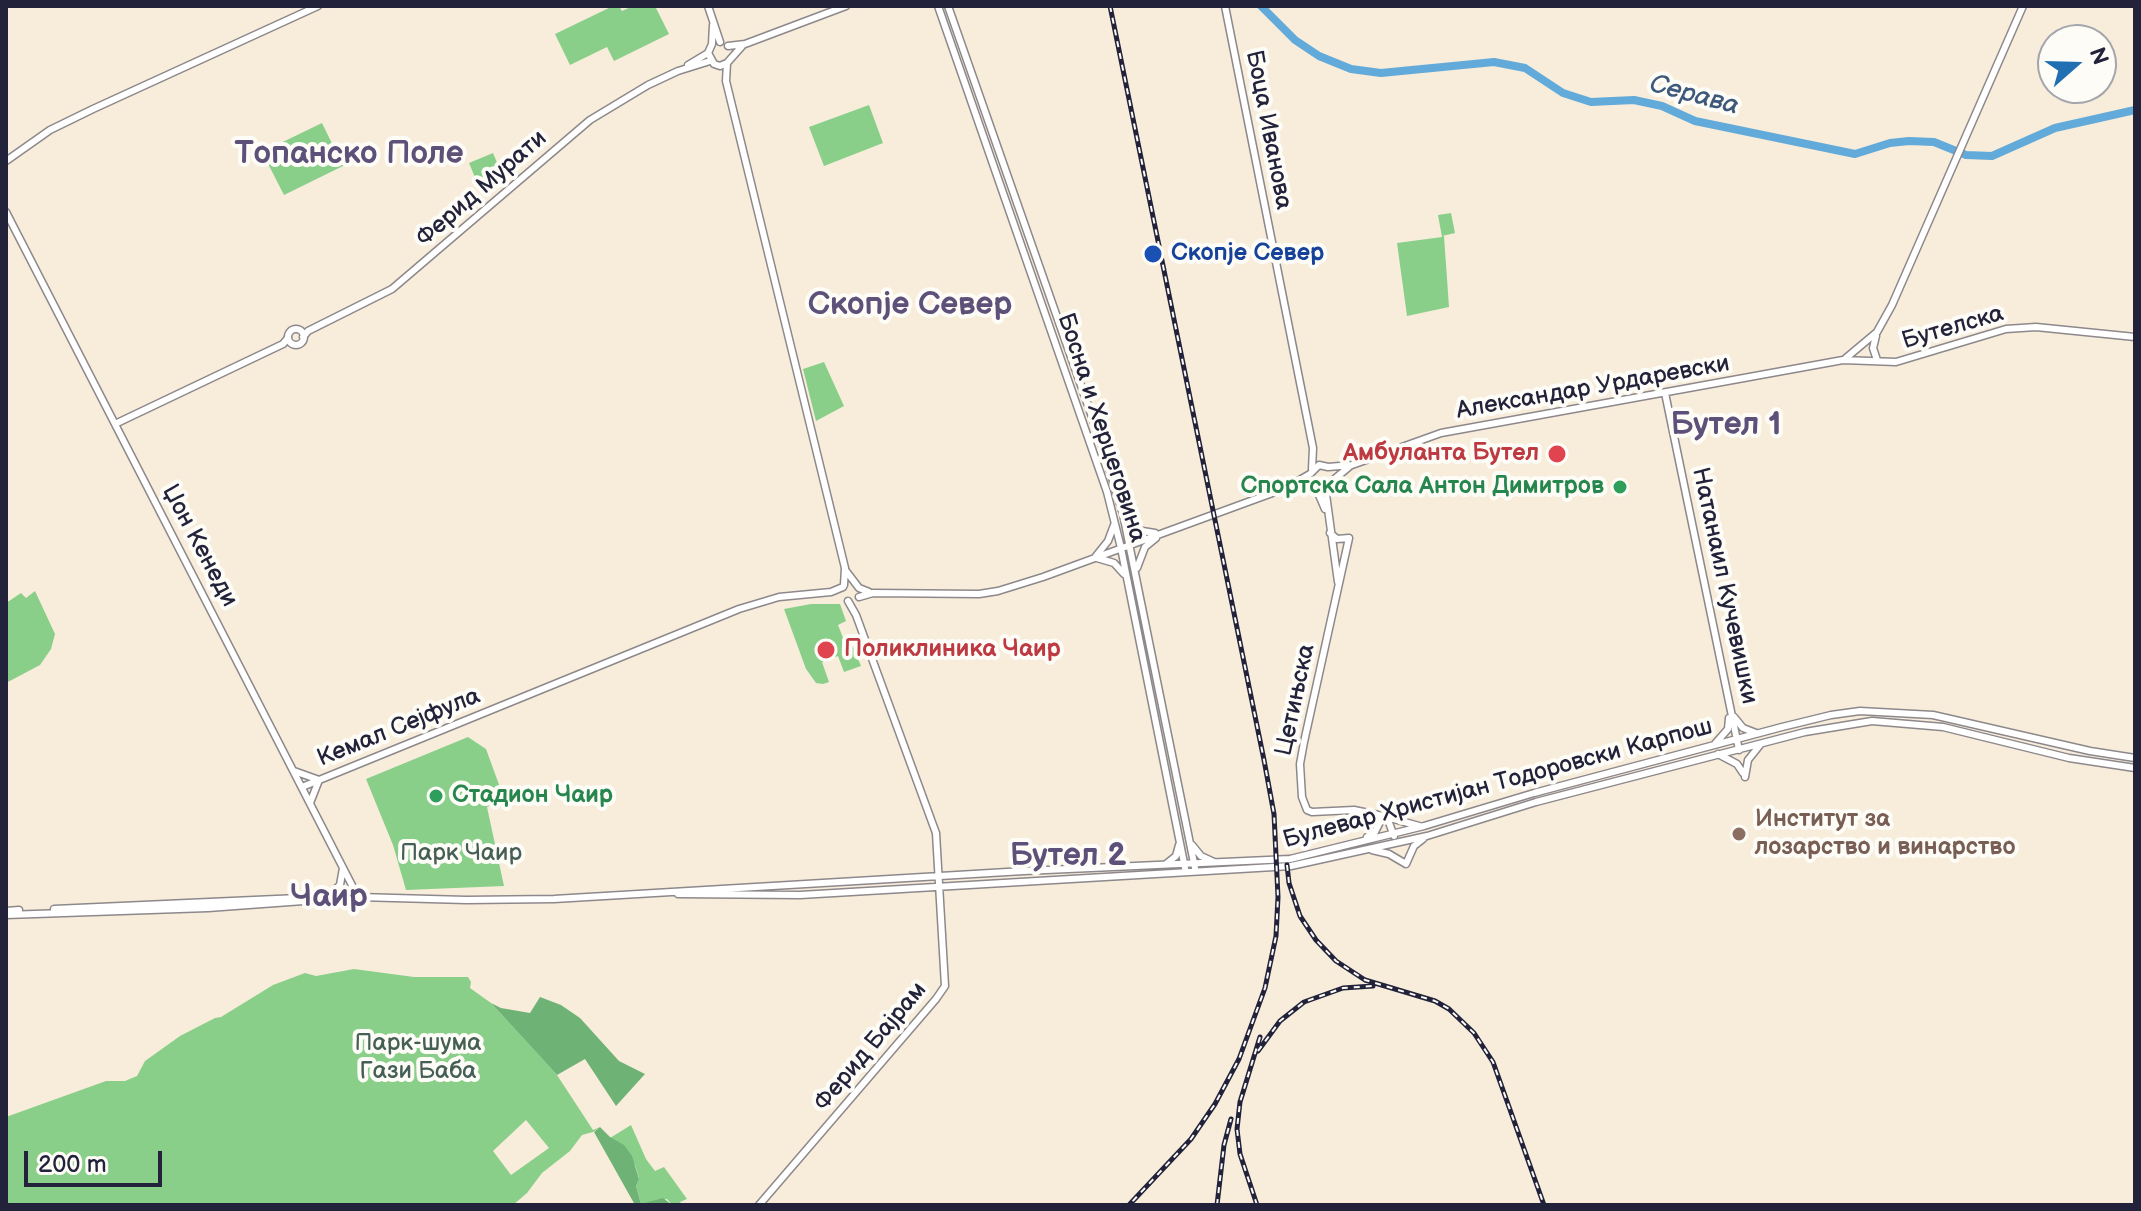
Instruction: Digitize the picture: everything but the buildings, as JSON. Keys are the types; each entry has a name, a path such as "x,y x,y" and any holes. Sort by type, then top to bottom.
{"street":[{"path":"6,161 50,130 318,6"},
{"path":"708,6 716,43 708,53 726,81"},
{"path":"716,43 728,46 745,44 846,6"},
{"name":"Босна и Херцеговина","path":"938,6 1090,439 1115,521 1185,868"},
{"name":"Босна и Херцеговина","path":"948,6 1091,412 1123,514 1194,868"},
{"name":"Боца Иванова","path":"1225,6 1313,448 1311,471 1327,516"},
{"name":"Александар Урдаревски","path":"1843,360 1877,332 1892,305 2023,6"},
{"path":"745,44 727,63 726,81 845,568 846,599 856,615"},
{"path":"728,46 731,56"},
{"name":"Ферид Мурати","path":"304,333 392,289 584,125 628,96 708,53"},
{"path":"714,63 727,63"},
{"name":"Ферид Мурати","path":"678,71 714,63"},
{"name":"Џон Кенеди","path":"6,212 358,897"},
{"name":"Бутелска","path":"1877,360 1909,360 1988,333 2023,327 2135,337"},
{"path":"115,424 287,342 299,344 304,333 292,330 287,342"},
{"path":"1877,332 1873,348 1877,360"},
{"name":"Александар Урдаревски","path":"1325,487 1352,465 1441,433 1843,360 1877,360"},
{"name":"Натанаил Кучевишки","path":"1665,393 1739,750"},
{"name":"Боца Иванова","path":"1313,448 1332,479"},
{"name":"Александар Урдаревски","path":"1311,471 1325,466 1352,465"},
{"path":"1286,488 1311,471"},
{"path":"831,592 846,599 873,593 979,594 1043,577 1286,488 1314,485 1325,487 1338,586"},
{"path":"1123,514 1131,526 1143,533 1174,529"},
{"path":"1093,558 1108,541 1115,521"},
{"path":"1136,579 1138,560 1145,547 1174,529"},
{"name":"Цетињска","path":"1330,533 1337,539 1349,538 1300,764 1302,797 1307,810 1312,812 1354,810 1383,816"},
{"path":"1093,558 1114,563 1128,581"},
{"path":"845,568 857,586 856,615"},
{"path":"831,592 844,586 857,586 873,593"},
{"name":"Кемал Сејфула","path":"302,787 739,609 779,597 831,592"},
{"name":"Ферид Бајрам","path":"759,1205 941,994 945,976 936,833 856,615"},
{"path":"1728,698 1739,724 1759,734"},
{"path":"1713,746 1728,729 1728,698"},
{"name":"Булевар Христијан Тодоровски Карпош","path":"1194,868 1217,863 1300,858 1846,712 1900,711 1933,715 2090,751 2135,758"},
{"name":"Булевар Христијан Тодоровски Карпош","path":"358,897 502,900 670,894 774,896 1185,868 1291,866 1427,836 1536,802 1835,725 1900,722 1943,727 2069,758 2135,768"},
{"path":"1718,754 1737,764 1745,777 1748,760 1761,744"},
{"path":"294,771 319,780 310,803"},
{"path":"1383,816 1424,826"},
{"path":"1383,816 1397,843"},
{"path":"1360,840 1375,832 1383,816"},
{"path":"1364,850 1389,854 1406,864 1414,846 1427,836"},
{"path":"1189,837 1201,856 1217,863"},
{"path":"1162,870 1176,856 1179,842"},
{"path":"329,896 340,885 343,864"},
{"name":"Булевар Христијан Тодоровски Карпош","path":"670,894 686,890 939,876 1162,870"},
{"path":"6,913 358,897"},
{"path":"6,913 208,908 358,897"}],"green space":[{"path":"613,6 619,6 622,11 633,6 655,6 669,34 614,61 607,47 570,65 555,34"},
{"path":"869,105 883,143 824,166 809,127"},
{"path":"322,123 343,166 284,195 262,152"},
{"path":"493,153 503,177 479,187 469,163"},
{"path":"1451,213 1455,233 1442,236 1449,307 1407,316 1397,243 1442,237 1438,215"},
{"path":"824,362 844,406 816,421 803,369"},
{"path":"35,591 55,634 51,649 40,665 6,683 6,603 21,593 26,598"},
{"name":"Поликлиника Чаир","path":"811,604 840,604 846,621 838,625 847,648 853,646 861,666 844,672 838,656 822,662 829,682 823,684 816,683 806,669 784,609"},
{"name":"Парк Чаир","path":"468,737 486,749 501,790 496,803 487,807 504,886 406,890 393,845 366,779"},
{"name":"Парк-шума Гази Баба","path":"354,969 414,977 468,977 470,988 491,1003 557,1075 593,1130 600,1127 582,1135 570,1151 542,1173 513,1205 6,1205 6,1117 106,1081 125,1081 137,1076 145,1061 180,1036 221,1017 273,985 305,973 316,976","holes":["526,1120 549,1148 511,1175 493,1151"]},
{"path":"540,997 561,1005 580,1018 619,1061 645,1074 616,1106 585,1059 557,1075 491,1003 530,1013"},
{"path":"631,1125 646,1159 655,1171 664,1167 687,1199 680,1202 682,1205 672,1205 667,1199 641,1204 635,1165 610,1138"},
{"path":"600,1127 624,1145 632,1156 639,1179 636,1186 641,1204 663,1198 672,1205 635,1205 594,1132"}],"waterway":[{"name":"Серава","path":"1261,6 1295,40 1319,56 1351,69 1381,73 1494,62 1525,68 1563,93 1591,102 1634,100 1662,106 1695,121 1855,154 1890,143 1909,141 1934,142 1966,155 1992,156 2055,128 2135,110"}],"railway":[{"path":"1110,6 1264,760 1274,814 1278,897 1276,936 1265,988 1239,1059 1215,1104 1191,1139 1129,1205"},
{"path":"1287,865 1289,883 1300,916 1316,940 1336,961 1365,980 1435,1001 1449,1009 1474,1033 1493,1062 1544,1205"},
{"path":"1258,1051 1280,1021 1304,1002 1343,988 1373,986"},
{"path":"1257,1205 1240,1154 1237,1129 1240,1102 1260,1037"},
{"path":"1217,1205 1224,1145 1231,1119"}],"place":[{"name":"Скопје Север","path":"1153,254"},
{"name":"Амбуланта Бутел","path":"1557,454"},
{"name":"Спортска Сала Антон Димитров","path":"1620,487"},
{"name":"Поликлиника Чаир","path":"826,650"},
{"name":"Стадион Чаир","path":"436,796"},
{"name":"Институт за лозарство и винарство","path":"1739,834"}],"district":[{"name":"Топанско Поле","path":"349,155"},
{"name":"Скопје Север","path":"910,306"},
{"name":"Бутел 1","path":"1726,426"},
{"name":"Бутел 2","path":"1068,857"},
{"name":"Чаир","path":"329,898"}]}
